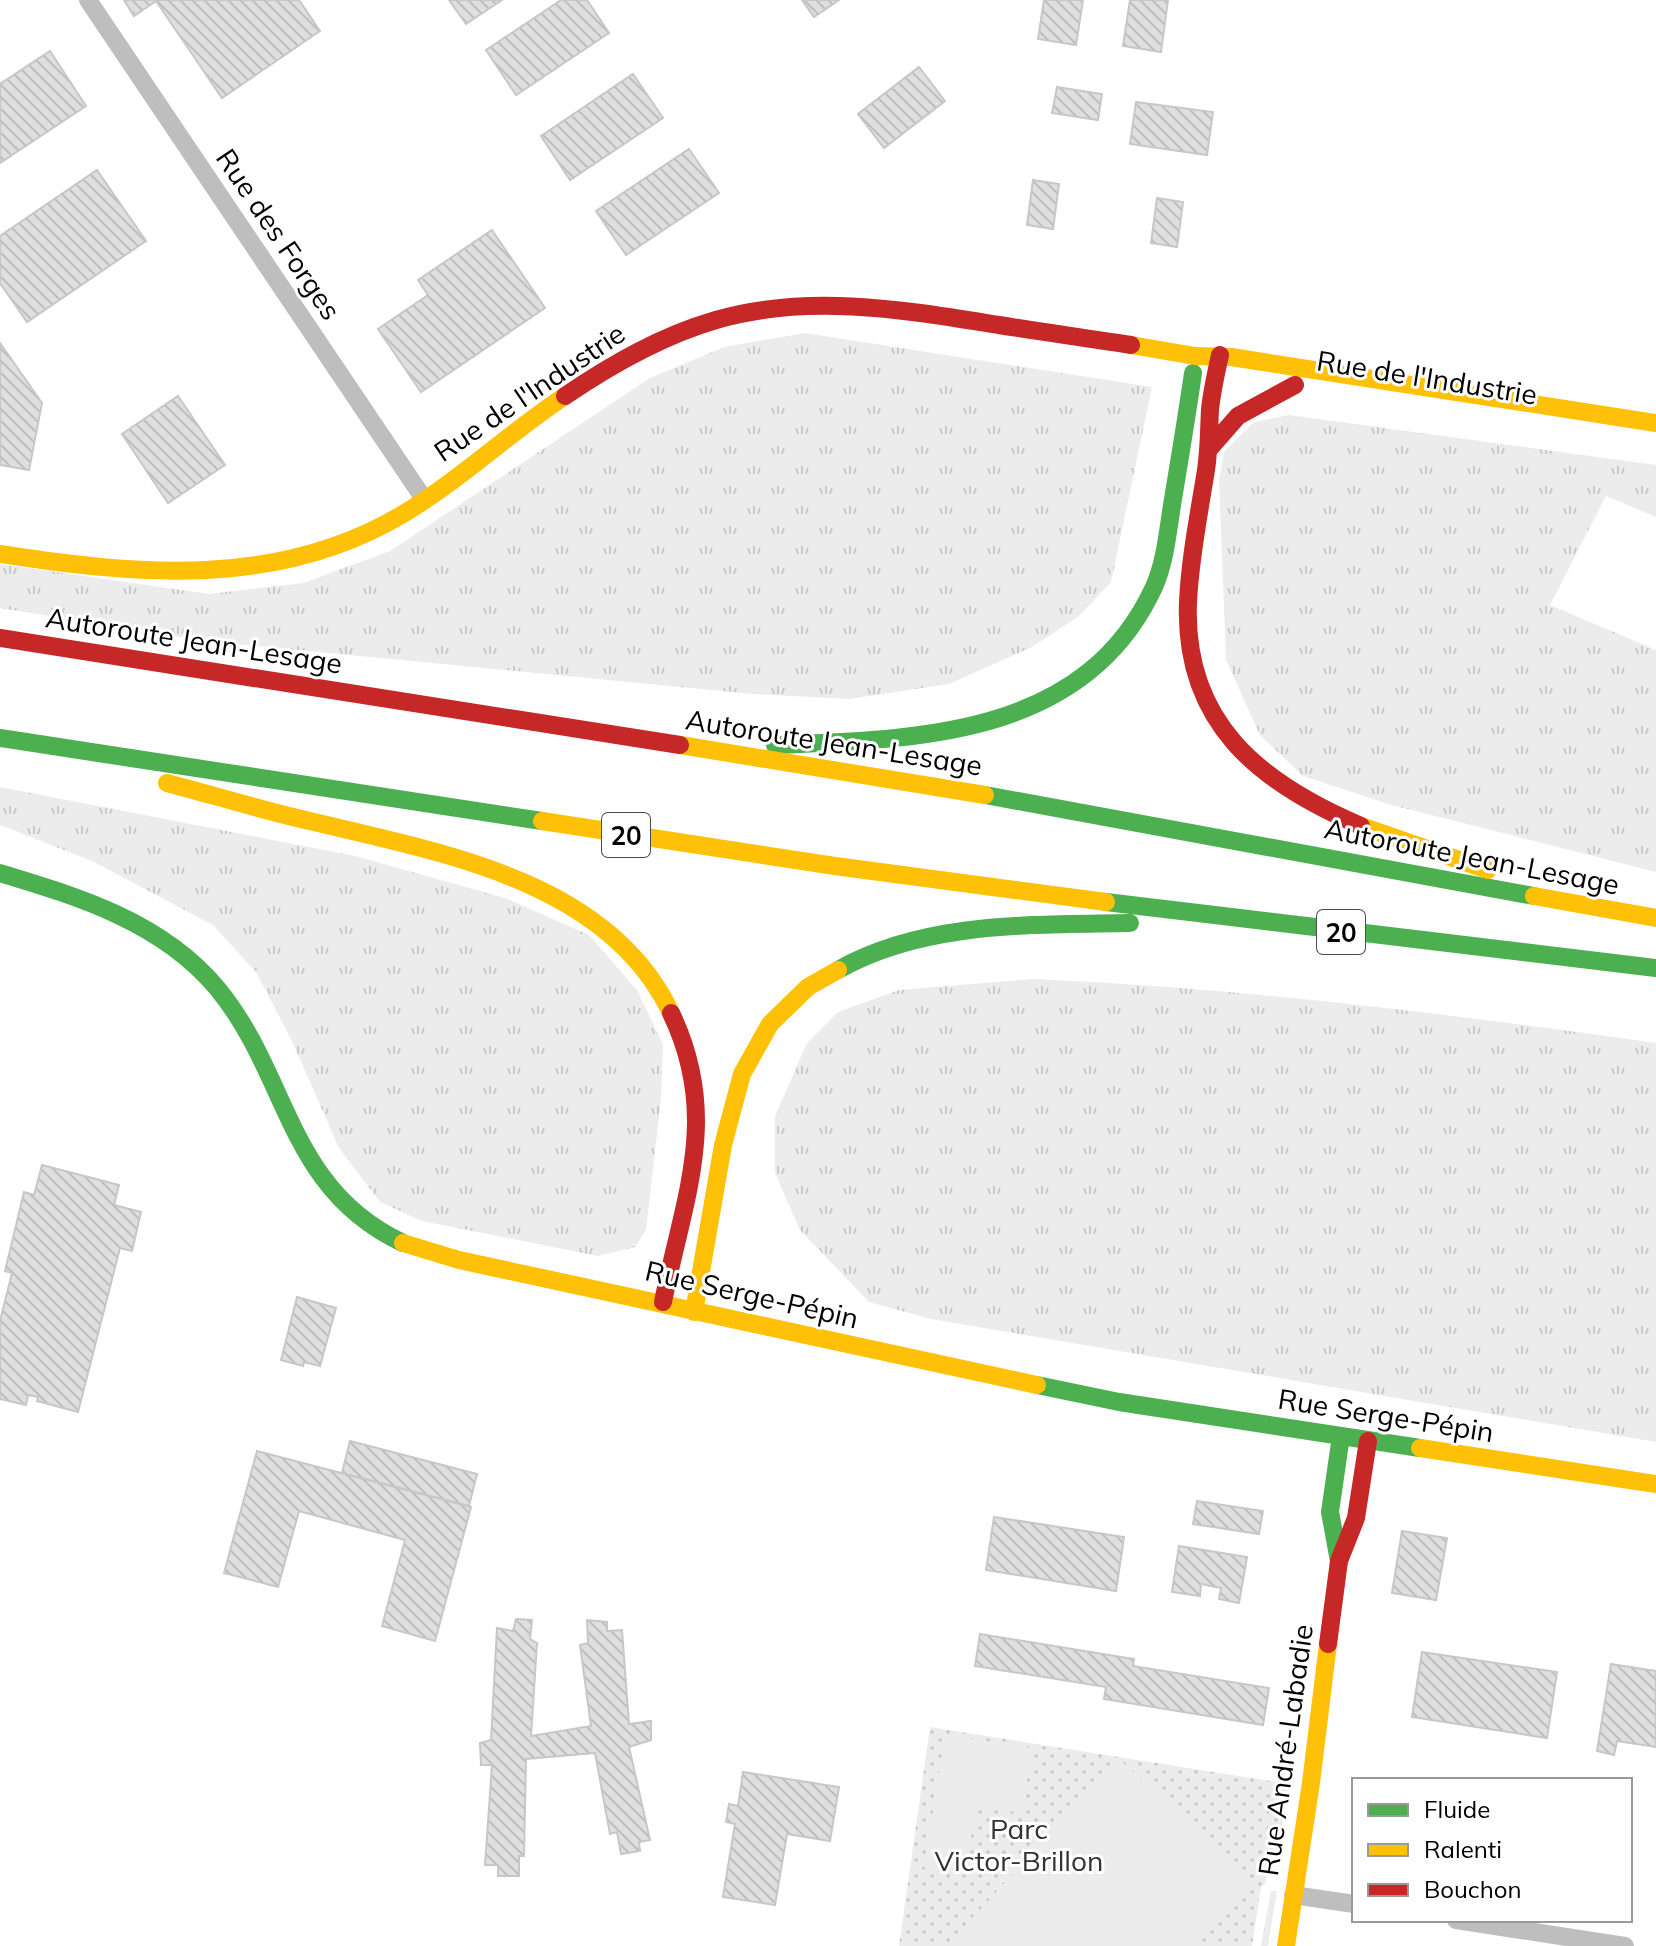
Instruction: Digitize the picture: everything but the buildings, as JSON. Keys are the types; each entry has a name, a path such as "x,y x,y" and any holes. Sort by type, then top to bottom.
{"main road":[{"name":"Rue de l'Industrie","path":"0,554 144,574 223,571 292,558 343,542 389,522 613,363 677,332 740,314 812,304 870,306 1195,356 1295,385 1656,441"},
{"path":"704,748 864,741 946,731 995,720 1038,705 1098,666 1123,640 1141,614 1160,569 1195,356"},
{"name":"Rue de l'Industrie","path":"1218,364 1656,423"},
{"path":"1218,364 1210,416 1210,448 1188,588 1187,636 1194,670 1207,703 1237,746 1276,782 1307,801 1392,836 1590,906"},
{"path":"1210,448 1238,416 1295,385"},
{"name":"Autoroute Jean-Lesage","path":"0,638 1003,798 1656,918"},
{"path":"6,739 481,867 565,902 623,944 654,978 670,1004 689,1055 697,1090 696,1143 663,1302"},
{"name":"20","path":"6,739 820,864 1242,920 1656,968"},
{"name":"Rue Serge-Pépin","path":"0,873 79,898 138,922 193,961 240,1020 312,1166 332,1192 373,1227 403,1243 454,1258 663,1302 694,1312 1119,1402 1656,1484"},
{"path":"694,1312 726,1131 743,1073 762,1037 778,1016 818,979 839,966 877,951 974,931 1050,925 1242,920"},
{"name":"Rue André-Labadie","path":"1339,1561 1330,1512 1341,1436"},
{"name":"Rue André-Labadie","path":"1286,1946 1311,1783 1339,1561 1356,1518 1368,1441"}],"street":[{"name":"Rue des Forges","path":"88,0 424,499"},
{"path":"1293,1895 1352,1904"},
{"path":"1469,1922 1625,1946"}],"green space":[{"path":"805,333 1152,387 1111,582 1079,616 1032,647 949,684 849,699 752,694 205,641 0,608 0,564 209,594 303,583 390,551 650,378 724,347"},
{"path":"1289,415 1656,465 1656,517 1606,496 1550,605 1656,650 1656,872 1388,804 1303,776 1260,735 1226,660 1219,480 1224,452 1254,422"},
{"path":"0,787 355,856 505,898 589,935 637,990 663,1044 661,1099 646,1230 635,1247 598,1256 422,1221 380,1202 339,1148 292,1041 256,972 213,925 92,861 0,825"},
{"path":"1034,979 1190,989 1346,1004 1656,1043 1656,1442 931,1319 869,1302 800,1230 775,1173 775,1116 807,1043 838,1012 899,990"},
{"name":"Parc Victor-Brillon","path":"930,1727 1289,1784 1276,1866 1269,1866 1265,1884 1261,1887 1252,1946 899,1946"},
{"path":"945,1735 1032,1748 1022,1813 976,1806 965,1875 924,1868"},
{"path":"1119,1759 1254,1882 1194,1946 946,1946"},
{"path":"1271,1891 1277,1891 1268,1946 1261,1946"}],"traffic: fast":[{"path":"775,745 885,739 940,732 992,720 1041,701 1086,674 1124,637 1158,577 1193,373"},
{"path":"0,738 542,821"},
{"path":"985,795 1534,896"},
{"path":"0,873 118,915 145,929 195,965 217,988 241,1022 312,1161 335,1192 364,1220 403,1243"},
{"path":"1106,902 1656,968"},
{"path":"838,970 871,954 943,934 1018,926 1130,923"},
{"path":"1037,1385 1119,1402 1420,1448"},
{"path":"1339,1561 1330,1512 1341,1436"}],"traffic: slow":[{"path":"1131,345 1195,356 1231,357 1656,423"},
{"path":"0,554 154,570 206,570 256,565 306,555 355,538 403,514 565,396"},
{"path":"680,745 985,795"},
{"path":"167,783 415,846 517,880 565,903 607,932 643,968 671,1013"},
{"path":"542,821 835,866 1106,902"},
{"path":"1361,826 1488,870"},
{"path":"1534,896 1656,918"},
{"path":"694,1312 723,1145 742,1074 770,1024 808,987 838,970"},
{"path":"403,1243 459,1260 1037,1385"},
{"path":"1420,1448 1656,1484"},
{"path":"1286,1946 1328,1644"}],"traffic: jam":[{"path":"565,396 619,362 676,334 716,320 786,307 893,310 1131,345"},
{"path":"1220,355 1211,402 1207,462 1189,586 1190,645 1199,682 1214,715 1235,743 1261,768 1291,790 1361,826"},
{"path":"1210,448 1238,416 1295,385"},
{"path":"0,638 680,745"},
{"path":"663,1302 688,1191 696,1122 694,1087 686,1051 671,1013"},
{"path":"1328,1644 1339,1561 1356,1518 1368,1441"}]}
